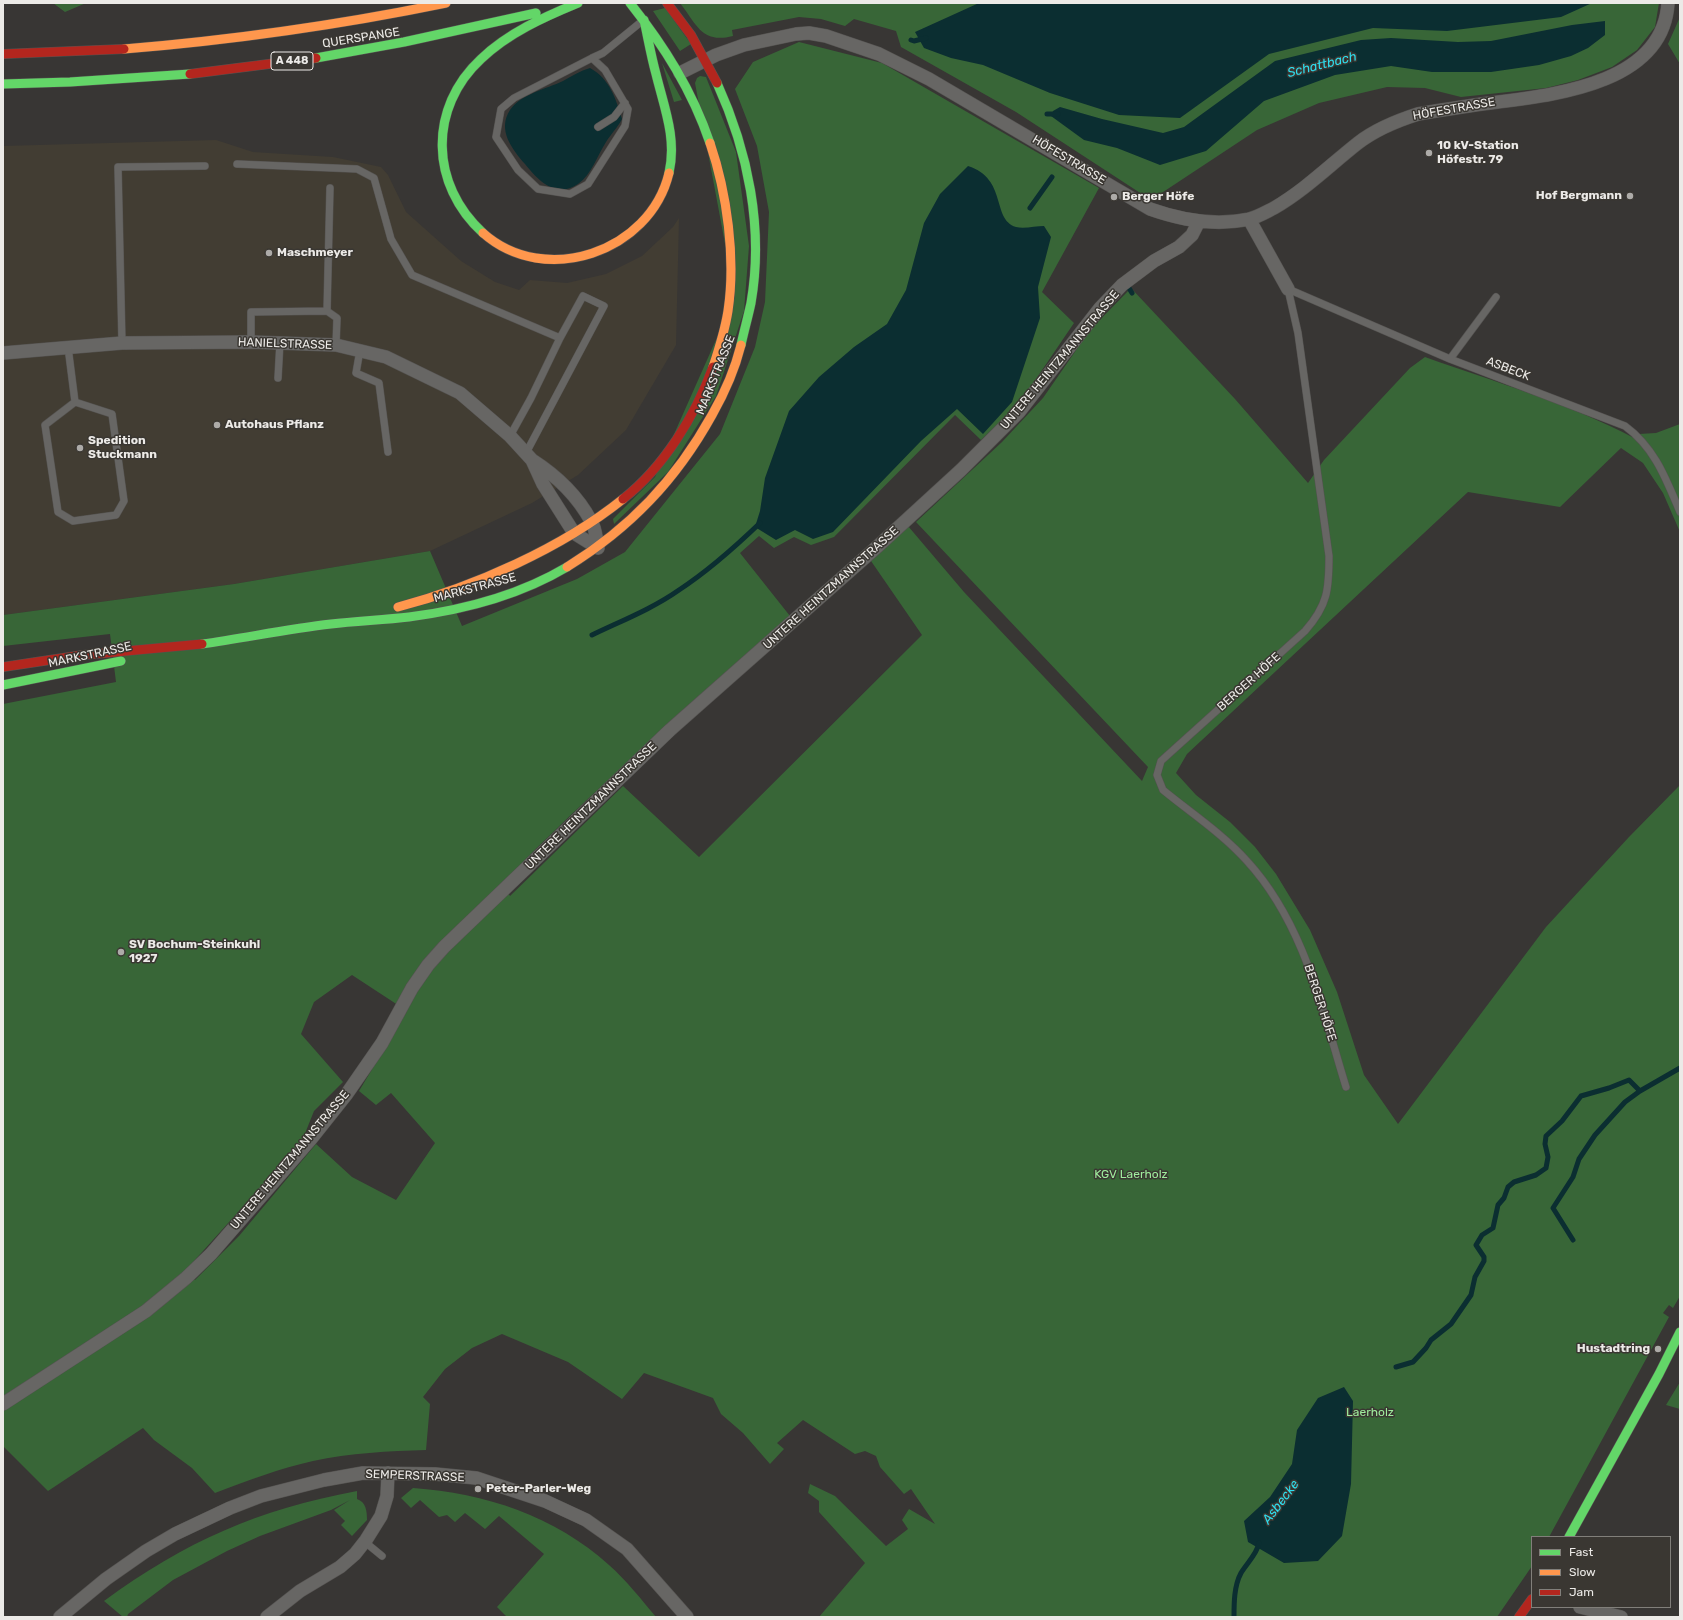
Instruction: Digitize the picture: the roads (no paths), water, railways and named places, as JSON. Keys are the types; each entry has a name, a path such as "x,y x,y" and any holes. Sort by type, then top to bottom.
{"main road":[{"name":"QUERSPANGE","path":"3,54 136,49 229,39 320,27 446,3"},
{"name":"QUERSPANGE","path":"3,84 123,80 297,61 406,43 576,3"},
{"path":"576,3 541,19 515,34 472,68 449,103 443,129 442,163 450,190 459,208 476,228 499,245 533,259 567,260 583,258 603,251 621,241 638,227 651,212 662,191 670,170 672,138 667,108 654,66 644,20"},
{"name":"MARKSTRASSE","path":"330,624 416,603 448,592 535,554 574,533 614,507 645,480 675,441 694,408 713,367 727,316 730,284 729,231 721,178 713,147 699,111 680,73 644,20 630,3"},
{"name":"MARKSTRASSE","path":"3,667 93,654 181,647 330,624 420,615 481,602 511,593 545,579 598,548 627,524 669,482 703,434 730,380 746,333 754,283 756,233 748,173 736,128 720,88 694,39 667,3"},
{"name":"MARKSTRASSE","path":"3,685 95,667 181,647"},
{"path":"1570,1536 1649,1393 1680,1332"},
{"path":"1519,1617 1531,1600"}],"street":[{"name":"HÖFESTRASSE","path":"680,73 744,45 796,34 809,33 879,54 929,79 1150,209 1175,218 1199,221 1249,219 1284,202 1312,182 1359,142 1397,120 1418,114 1562,92 1614,75 1635,62 1655,42 1660,34 1666,18 1668,3"},
{"name":"BERGER HÖFE","path":"1249,219 1288,289"},
{"name":"UNTERE HEINTZMANNSTRASSE","path":"3,1404 146,1311 186,1278 211,1254 300,1151 341,1100 382,1043 412,988 444,947 670,730 872,552 961,470 1019,412 1100,308 1129,280 1154,261 1179,247 1192,235 1199,221"},
{"name":"HANIELSTRASSE","path":"3,353 122,344 280,342 336,345 386,357 460,393 510,436 529,456 554,474 572,494 592,522 598,548"},
{"name":"HANIELSTRASSE","path":"529,456 543,484 574,533 598,548"},
{"name":"SEMPERSTRASSE","path":"63,1616 106,1579 146,1551 175,1534 230,1508 261,1496 324,1480 364,1473 388,1473 435,1474 476,1478 552,1504 586,1520 627,1549 687,1617"},
{"path":"266,1617 300,1591 340,1567 365,1542 381,1516 387,1496 388,1473"},
{"path":"1583,1608 1598,1614 1621,1617"}],"lane":[{"path":"592,58 605,70 628,109 625,126 588,184 570,194 538,189 518,170 496,137 501,109 514,98 592,58 603,53 644,20"},
{"path":"598,127 614,117 625,103"},
{"path":"237,164 357,169 374,178 391,238 412,276 560,338"},
{"path":"122,344 118,167 205,166"},
{"path":"327,311 330,188"},
{"name":"ASBECK","path":"1288,289 1450,359 1625,426 1644,442 1654,457 1680,512"},
{"name":"BERGER HÖFE","path":"1288,289 1298,333 1329,556 1327,588 1324,604 1316,619 1305,631 1161,761 1157,775 1163,790 1247,861 1276,902 1290,925 1309,968 1346,1087"},
{"path":"510,436 583,296 604,306 529,456"},
{"path":"1450,359 1496,297"},
{"path":"251,342 251,312 327,311 337,318 336,345"},
{"path":"278,378 280,342"},
{"path":"68,347 75,402"},
{"path":"360,350 356,373 378,383 388,452"},
{"path":"75,402 112,414 124,501 116,515 73,521 58,512 45,425 75,402"},
{"path":"365,1542 382,1556"}],"water":[{"path":"979,3 1592,3 1561,17 1447,31 1373,28 1269,54 1180,118 1119,115 1050,93 983,65 951,58 924,48 915,32"},
{"name":"Schattbach","path":"1605,21 1605,35 1588,48 1571,56 1539,65 1491,72 1432,72 1391,66 1335,75 1264,101 1206,151 1160,165 1117,148 1084,140 1051,116 1053,111 1060,107 1102,119 1163,133 1184,127 1275,61 1361,40 1391,38 1458,42 1491,41 1572,25"},
{"path":"590,68 603,78 611,90 615,97 622,119 606,142 591,170 583,180 570,188 562,189 548,186 530,170 511,146 506,132 506,117 515,104 527,96"},
{"path":"968,166 981,172 989,180 1008,223 1019,228 1044,226 1051,237 1038,287 1040,318 1012,402 983,434 957,409 921,441 833,532 813,539 795,530 776,540 755,527 760,511 765,478 789,411 819,377 854,347 887,324 906,290 924,223 940,194"},
{"path":"1344,1387 1353,1401 1351,1484 1342,1536 1318,1561 1284,1563 1248,1542 1244,1521 1270,1497 1292,1464 1297,1430 1318,1398"}],"waterway":[{"path":"911,40 914,41 926,38"},
{"path":"1047,114 1058,114"},
{"path":"1030,208 1052,177"},
{"path":"1129,288 1132,293"},
{"path":"592,635 669,597 721,558 760,523"},
{"path":"1396,1367 1413,1362 1431,1340 1451,1324 1471,1295 1475,1277 1484,1261 1484,1257 1476,1245 1482,1235 1493,1228 1498,1205 1504,1198 1508,1187 1514,1182 1536,1175 1546,1168 1548,1157 1545,1144 1546,1136 1562,1121 1581,1096 1609,1088 1629,1080 1640,1091 1680,1068"},
{"path":"1573,1240 1553,1208 1573,1177 1579,1159 1595,1135 1625,1102 1640,1091"},
{"name":"Asbecke","path":"1234,1617 1237,1583 1243,1569 1254,1555 1259,1543"}],"place":[{"name":"10 kV-Station Höfestr. 79","path":"1429,153"},
{"name":"Hof Bergmann","path":"1630,196"},
{"name":"Berger Höfe","path":"1114,197"},
{"name":"Maschmeyer","path":"269,253"},
{"name":"Autohaus Pflanz","path":"217,425"},
{"name":"Spedition Stuckmann","path":"80,448"},
{"name":"SV Bochum-Steinkuhl 1927","path":"121,952"},
{"name":"Hustadtring","path":"1658,1349"},
{"name":"Peter-Parler-Weg","path":"478,1489"}],"park label":[{"name":"KGV Laerholz","path":"1131,1175"},
{"name":"Laerholz","path":"1370,1413"}]}
